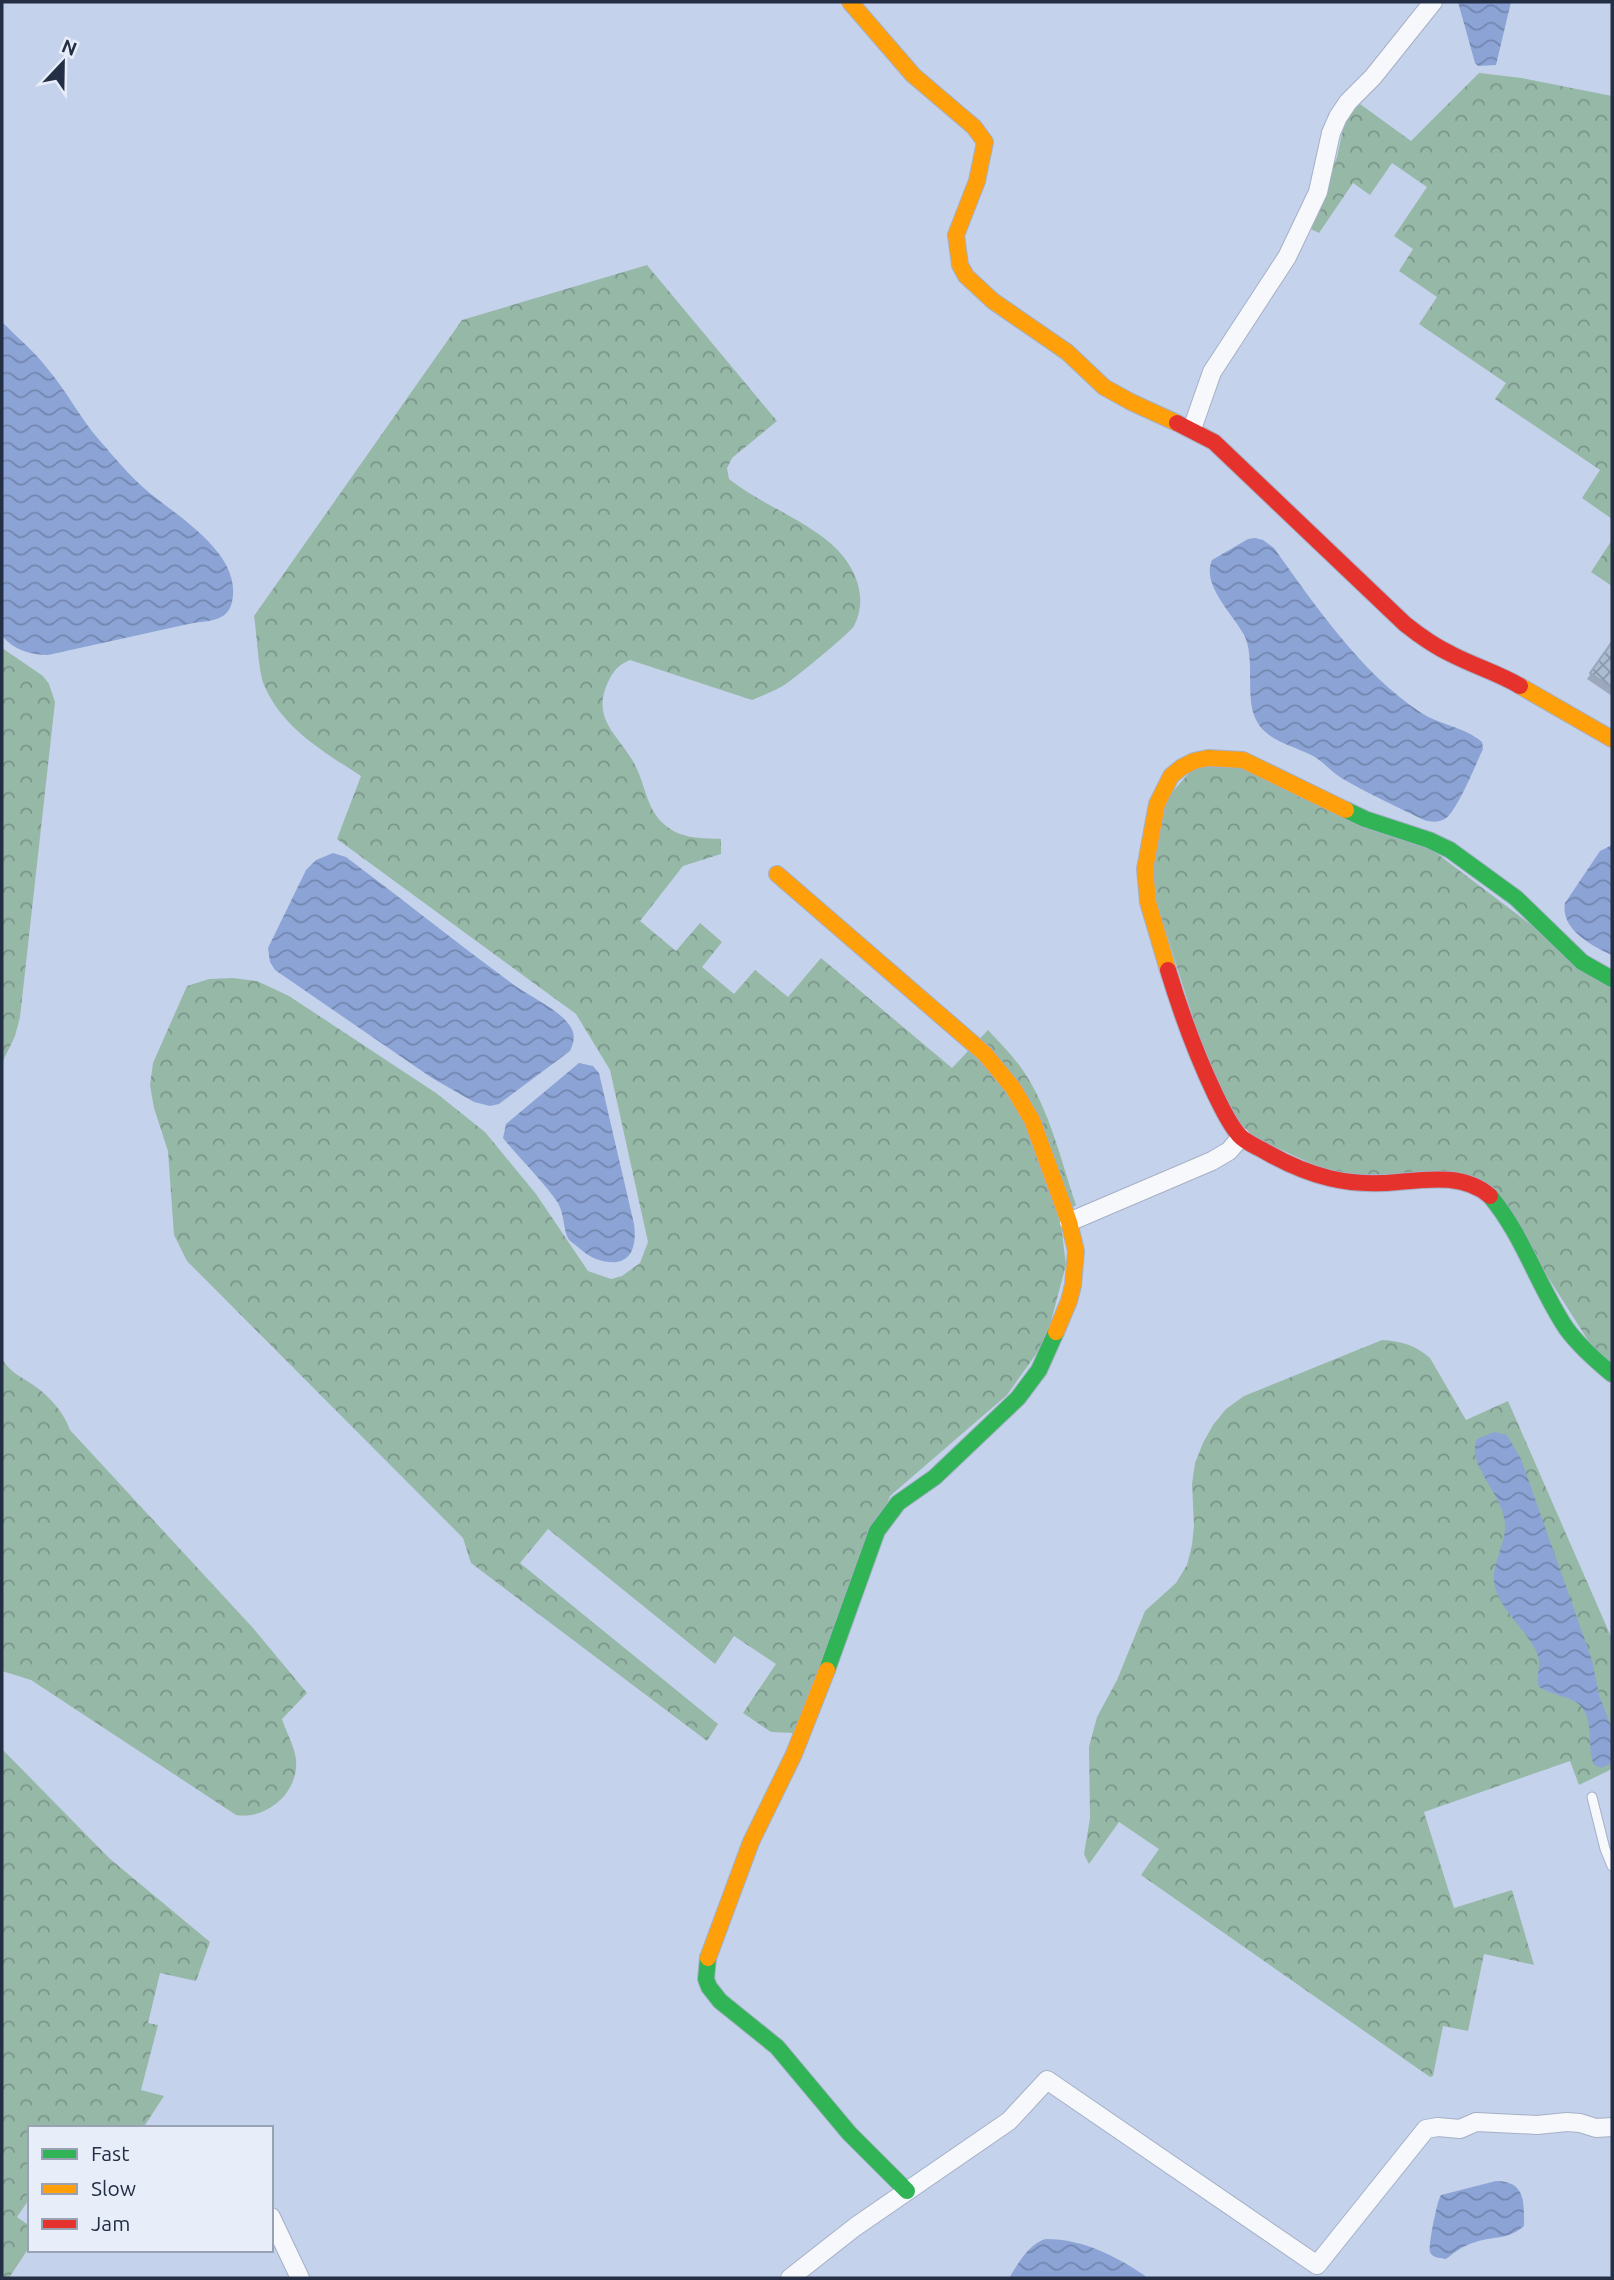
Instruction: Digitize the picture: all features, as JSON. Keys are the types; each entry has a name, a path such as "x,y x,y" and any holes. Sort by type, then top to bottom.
{"street":[{"path":"850,2 913,75 974,127 985,142 976,181 956,235 960,265 966,276 993,301 1067,352 1104,387 1214,442 1425,640 1452,655 1501,675 1612,739"},
{"path":"1192,429 1212,372 1287,257 1318,192 1331,132 1338,117 1433,2"},
{"path":"1612,979 1582,962 1516,898 1450,850 1429,840 1365,819 1242,760 1221,755 1191,762 1177,772 1164,787 1156,803 1145,869 1151,915 1180,1013 1204,1073 1227,1117 1241,1137 1295,1168 1354,1184 1449,1180 1474,1185 1488,1194 1522,1242 1562,1320 1576,1341 1612,1374"},
{"path":"777,874 985,1054 1000,1070 1032,1120 1069,1223 1076,1251 1073,1284 1063,1317 1039,1370 1018,1398 935,1477 898,1503 877,1531 794,1754 751,1842 706,1962 706,1979 720,2001 777,2047 849,2133 907,2191"},
{"path":"1069,1223 1212,1161 1229,1151 1241,1137"},
{"path":"790,2278 855,2227 1009,2121 1048,2080 1317,2265 1426,2129 1460,2129 1475,2122 1567,2122 1595,2128 1612,2127"},
{"path":"273,2221 300,2278"}],"lane":[{"path":"1592,1797 1612,1866"}],"green space":[{"path":"1479,73 1522,78 1612,96 1612,519 1582,498 1600,470 1495,399 1506,383 1419,324 1437,297 1399,271 1413,249 1394,236 1427,187 1392,163 1370,195 1353,183 1319,233 1311,229 1337,157 1346,116 1360,104 1411,141"},
{"path":"647,265 777,421 732,458 727,468 729,479 834,546 856,577 860,601 854,626 843,637 787,683 752,700 630,660 618,667 613,674 603,699 605,718 634,763 654,812 665,825 678,833 721,839 721,854 683,866 640,921 676,951 700,923 722,942 702,967 734,994 755,970 788,997 821,958 952,1068 988,1030 1016,1061 1033,1087 1054,1137 1076,1205 1060,1216 1066,1265 1046,1340 1007,1395 890,1496 794,1733 771,1732 743,1713 776,1664 734,1636 715,1664 548,1529 520,1563 718,1724 707,1741 471,1563 463,1538 187,1261 174,1235 168,1151 154,1108 150,1085 153,1063 187,986 209,979 257,981 289,996 436,1093 485,1132 536,1194 588,1271 611,1279 622,1276 640,1263 648,1242 610,1070 576,1014 337,839 361,776 305,738 272,700 262,678 254,616 462,320"},
{"path":"1612,540 1612,586 1591,572"},
{"path":"2,648 43,676 55,702 20,1017 15,1036 2,1063"},
{"path":"1241,765 1427,846 1612,986 1612,1366 1598,1356 1492,1189 1329,1172 1245,1133 1210,1071 1151,885 1162,804 1194,767"},
{"path":"1382,1340 1408,1344 1430,1358 1466,1420 1508,1401 1612,1639 1612,1769 1579,1785 1570,1761 1424,1812 1454,1908 1512,1890 1534,1965 1484,1954 1468,2031 1443,2026 1433,2076 1430,2077 1141,1875 1159,1849 1119,1822 1089,1864 1084,1854 1090,1818 1089,1747 1097,1717 1117,1680 1145,1611 1176,1583 1187,1565 1194,1525 1192,1484 1195,1463 1213,1425 1226,1409 1244,1396"},
{"path":"2,1359 13,1372 52,1401 70,1430 253,1628 307,1693 282,1719 295,1755 296,1772 286,1793 269,1808 258,1813 236,1815 31,1680 2,1671"},
{"path":"2,1749 109,1858 210,1942 196,1981 160,1973 148,2023 158,2025 141,2090 164,2096 144,2126 28,2126 28,2201 17,2217 28,2225 28,2249 9,2278 2,2278"}],"water":[{"path":"1458,2 1511,2 1496,65 1478,66 1475,63"},
{"path":"2,322 42,362 94,433 128,472 204,537 217,552 227,567 233,584 232,602 226,613 211,620 48,655 23,651 2,636"},
{"path":"1255,538 1274,548 1340,637 1378,678 1420,712 1482,742 1483,749 1466,786 1446,818 1435,822 1424,820 1373,795 1339,776 1313,756 1279,741 1258,724 1252,706 1247,644 1214,589 1210,570 1212,560 1248,539"},
{"path":"1612,845 1612,955 1572,929 1567,921 1565,903 1600,851"},
{"path":"333,853 346,857 514,985 559,1014 573,1032 570,1051 499,1104 490,1106 474,1102 432,1078 275,970 270,962 268,948 306,870 316,860"},
{"path":"579,1063 593,1066 599,1073 634,1224 632,1250 623,1260 616,1262 593,1258 569,1240 558,1203 503,1138 506,1124"},
{"path":"1494,1432 1507,1435 1521,1459 1592,1660 1599,1695 1612,1729 1612,1763 1602,1768 1594,1765 1588,1723 1582,1708 1572,1700 1539,1687 1539,1660 1536,1651 1501,1601 1494,1582 1505,1521 1498,1500 1478,1465 1475,1447 1477,1439"},
{"path":"1496,2181 1506,2182 1518,2189 1523,2202 1524,2226 1506,2236 1468,2245 1446,2259 1433,2255 1430,2252 1430,2242 1441,2195"},
{"path":"1046,2239 1087,2246 1125,2263 1148,2278 1009,2278 1029,2249"}],"building":[{"path":"1612,642 1612,688 1590,673"}],"traffic: fast":[{"path":"1346,810 1450,850 1516,898 1582,962 1612,979"},
{"path":"1490,1196 1512,1227 1566,1328 1576,1341 1612,1374"},
{"path":"827,1670 877,1531 898,1503 935,1477 1018,1398 1039,1370 1056,1332"},
{"path":"708,1958 706,1979 720,2001 777,2047 849,2133 907,2191"}],"traffic: slow":[{"path":"850,2 913,75 974,127 985,142 977,181 956,235 960,265 966,276 993,301 1067,352 1104,387 1177,423"},
{"path":"1520,686 1612,739"},
{"path":"1168,970 1148,902 1145,869 1157,804 1171,776 1194,761 1208,758 1243,760 1346,810"},
{"path":"777,874 985,1054 1013,1088 1032,1120 1069,1222 1076,1251 1073,1285 1056,1332"},
{"path":"708,1958 751,1842 794,1754 827,1670"}],"traffic: jam":[{"path":"1177,423 1214,442 1405,624 1445,651 1520,686"},
{"path":"1168,970 1208,1079 1229,1121 1245,1140 1282,1161 1330,1178 1362,1183 1458,1181 1490,1196"}]}
